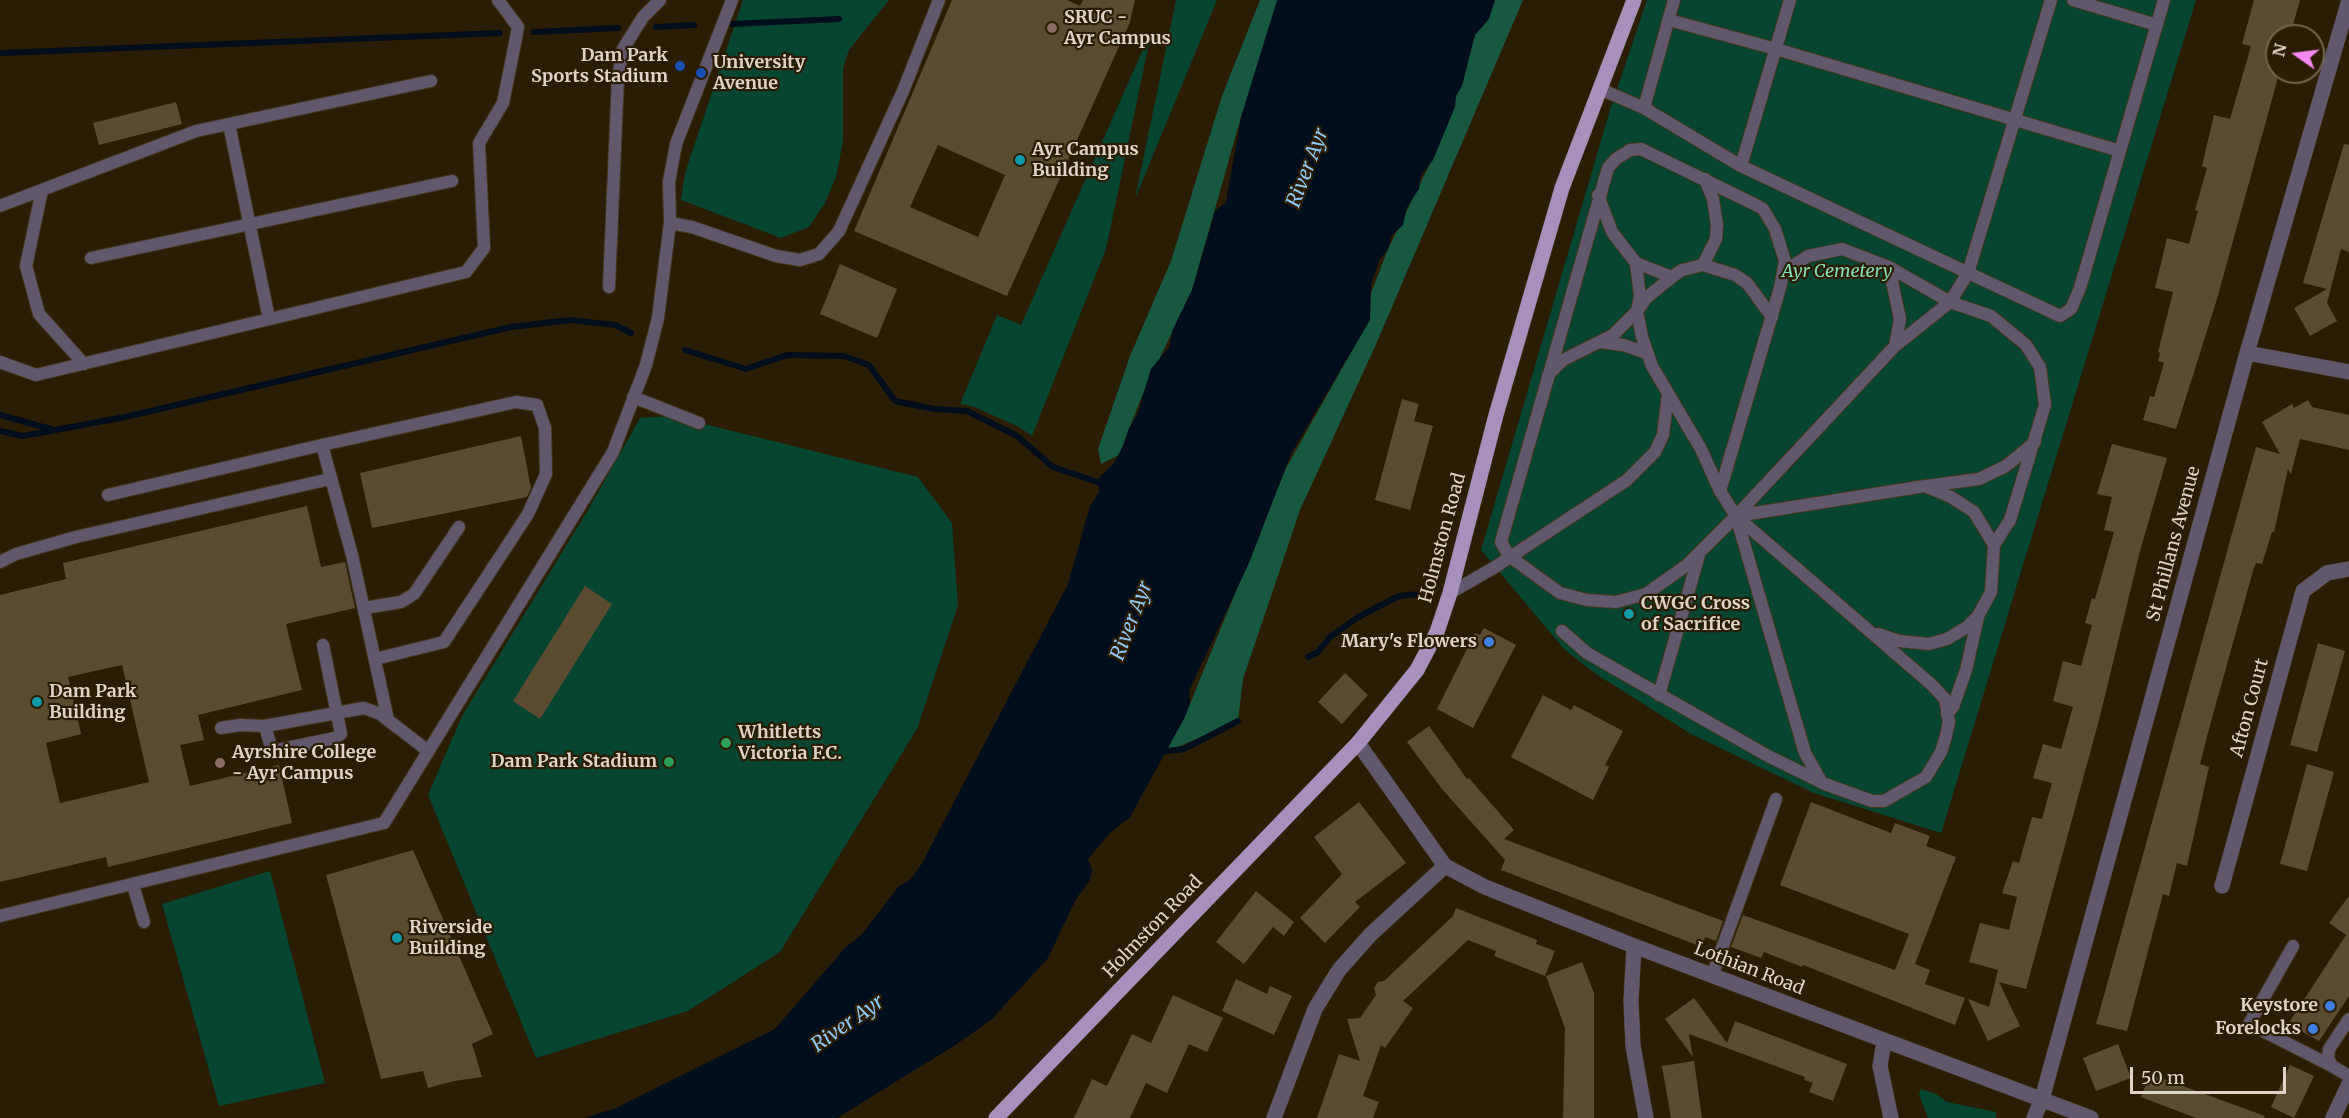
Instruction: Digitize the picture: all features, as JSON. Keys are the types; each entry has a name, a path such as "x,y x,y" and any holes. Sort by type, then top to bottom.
{"main road":[{"name":"Holmston Road","path":"996,1118 1358,743 1417,670 1437,632 1450,592 1496,415 1562,188 1634,0"}],"street":[{"name":"St Phillans Avenue","path":"2034,1118 2042,1099 2247,353 2349,0"},
{"path":"2247,353 2349,372"},
{"name":"Afton Court","path":"2222,886 2303,591 2327,573 2349,569"},
{"path":"1274,1118 1315,1009 1339,970 1371,934 1445,866 1358,743"},
{"name":"Lothian Road","path":"1445,866 1485,887 1634,946 2091,1118"},
{"path":"1634,946 1631,1001 1633,1046 1646,1118"},
{"path":"1884,1042 1880,1066 1891,1118"},
{"path":"2333,1118 2349,1084"}],"lane":[{"path":"0,363 36,375 466,272 484,248 479,143 503,103 518,27 498,0"},
{"path":"609,287 618,77 623,49 643,17 660,0"},
{"path":"0,916 384,823 613,452 646,365 658,318 670,223 669,182 676,144 732,0"},
{"path":"670,223 692,227 776,256 800,260 819,254 840,231 903,91 939,0"},
{"path":"1644,108 1674,0"},
{"path":"1741,166 1790,0"},
{"path":"1720,491 1772,317 1783,272 1785,261 1775,229 1762,209 1641,149 1630,150 1616,159 1608,168 1598,195 1501,542 1509,556 1560,593 1587,600 1616,602 1646,594 1666,582 1736,516 1895,345 1950,302 1968,273 2051,0"},
{"path":"2073,0 2157,25"},
{"path":"1600,89 1644,108 1741,166 2060,316 2071,309 2080,288 2164,0"},
{"path":"1669,20 1776,49 2120,151"},
{"path":"0,206 196,131 431,81"},
{"path":"229,124 269,319"},
{"path":"1703,264 1716,239 1717,225 1713,199 1705,179"},
{"path":"91,258 452,181"},
{"path":"42,190 26,266 39,314 84,364"},
{"path":"1598,195 1612,232 1636,263 1641,297 1637,311 1647,353 1701,449 1720,491 1736,516 1805,753 1822,783"},
{"path":"1783,272 1808,256 1842,249 1889,267 1950,302 1991,316 2026,345 2040,367 2044,405 2010,520 1994,545 1990,592 1978,616 1966,670 1953,707 1947,714"},
{"path":"1636,263 1672,277"},
{"path":"1546,377 1563,360 1614,335 1646,298 1672,277 1682,270 1703,264 1735,275 1747,283 1772,317"},
{"path":"1889,267 1899,319 1895,345"},
{"path":"1599,342 1623,345 1647,353"},
{"path":"1450,592 1627,480 1656,452 1663,435 1668,393"},
{"path":"633,397 699,423"},
{"path":"108,495 516,402 537,405 545,428 546,474 528,514 444,642 375,659"},
{"path":"1736,516 1979,479 2006,466 2034,442"},
{"path":"322,445 352,555 388,720"},
{"path":"0,562 16,554 76,537 330,479"},
{"path":"1925,486 1951,497 1974,512 1994,545"},
{"path":"1562,631 1587,653 1822,783 1872,801 1884,801 1926,777 1941,752 1949,722 1945,699 1932,685 1736,516"},
{"path":"364,608 401,602 414,594 459,527"},
{"path":"1659,694 1701,550"},
{"path":"1872,633 1929,644 1947,639 1967,627 1978,616"},
{"path":"265,726 271,747 277,750 335,738 341,734 323,645"},
{"path":"221,728 240,725 265,726 364,708 388,720 427,750"},
{"path":"1712,976 1776,799"},
{"path":"133,885 144,922"},
{"path":"2293,946 2249,1024 2349,1076"},
{"path":"2332,1066 2328,1059 2329,1049 2349,1019"}],"green space":[{"path":"743,0 889,0 849,50 843,68 843,142 836,177 825,203 809,227 781,238 681,200 685,173"},
{"path":"1176,0 1217,0 1135,199"},
{"path":"1260,0 1280,0 1241,117 1192,290 1142,396 1119,455 1101,464 1098,449 1130,356 1171,261 1222,96"},
{"path":"1493,0 1523,0 1377,342 1300,510 1243,679 1238,721 1166,752 1190,704 1286,468 1363,331 1371,293 1388,249 1439,145 1475,35"},
{"name":"Ayr Cemetery","path":"1647,0 2196,0 1941,833 1814,793 1691,734 1596,674 1564,649 1481,550 1610,110"},
{"path":"1152,29 1106,249 1032,436 1019,427 972,406 960,404 997,315 1021,325"},
{"name":"Dam Park Stadium","path":"672,416 918,477 952,523 958,605 917,729 780,952 688,1011 536,1058 428,795 462,716 588,510 640,418"},
{"path":"270,871 325,1083 219,1106 162,904"},
{"path":"1921,1089 1936,1094 1947,1102 1996,1112 1996,1118 1928,1118 1919,1094"}],"water":[{"name":"River Ayr","path":"1277,0 1495,0 1489,19 1475,35 1462,86 1456,96 1455,107 1433,160 1421,175 1419,189 1407,207 1403,225 1392,235 1388,249 1380,259 1371,285 1370,320 1291,454 1249,563 1189,691 1190,704 1185,717 1130,817 1109,834 1088,859 1092,870 1090,880 1076,899 1048,958 992,1019 957,1044 837,1118 585,1118 616,1108 775,1029 845,948 862,934 899,886 911,879 921,865 1068,584 1090,506 1100,491 1097,480 1114,463 1137,415 1151,369 1170,346 1172,331 1192,290 1215,211 1226,202 1241,117"}],"building":[{"name":"Ayr Campus Building","path":"952,0 1067,0 1080,6 1083,0 1135,0 1130,22 1007,296 854,231","holes":["938,145 1005,175 978,237 910,207"]},
{"path":"2254,0 2300,0 2293,24 2265,24 2265,84 2276,84 2217,299 2176,429 2143,420 2150,396 2154,397 2164,363 2158,361 2160,353 2158,352 2173,292 2155,288 2167,238 2189,244 2198,211 2195,210 2207,168 2202,166 2214,115 2230,119 2251,46 2242,44"},
{"path":"176,102 182,124 99,145 93,123"},
{"path":"2344,144 2349,145 2349,252 2341,249 2327,303 2337,321 2310,336 2294,308 2327,289 2303,283"},
{"path":"840,264 897,289 877,338 820,314"},
{"path":"1402,399 1419,404 1414,421 1433,426 1410,510 1375,500"},
{"path":"2308,400 2312,407 2349,415 2349,450 2300,439 2291,474 2288,469 2274,532 2272,532 2262,564 2256,563 2253,571 2209,729 2200,764 2209,767 2187,866 2177,863 2169,896 2163,894 2127,1031 2096,1024 2256,447 2280,454 2262,422 2292,404 2294,408"},
{"path":"521,436 531,488 527,497 372,528 360,473"},
{"path":"2112,444 2167,458 2140,551 2100,716 2026,989 1999,982 2020,1026 1988,1041 1968,999 1989,1007 1998,970 1969,962 1980,923 2009,930 2017,897 2002,893 2013,861 2019,863 2032,817 2042,819 2052,783 2033,778 2043,744 2061,749 2073,707 2053,701 2063,661 2081,666 2092,625 2085,623 2092,598 2095,599 2114,532 2104,530 2112,497 2097,494"},
{"name":"Dam Park Building","path":"307,506 321,567 345,562 355,608 286,624 302,690 198,715 204,740 180,745 190,786 279,765 292,823 108,867 106,857 0,882 0,595 66,579 63,563","holes":["122,665 149,782 60,803 46,743 81,734 68,677"]},
{"path":"585,586 612,604 540,719 513,701"},
{"path":"1484,628 1516,645 1473,728 1437,709 1475,633 1480,635"},
{"path":"2318,643 2345,651 2317,752 2290,745"},
{"path":"1345,673 1368,695 1342,724 1318,702"},
{"path":"1543,695 1571,710 1574,705 1623,731 1605,765 1609,767 1593,800 1511,757"},
{"path":"1429,726 1467,779 1469,778 1514,830 1504,839 1723,921 1716,941 1705,937 1702,947 1501,870 1505,860 1442,789 1407,742"},
{"path":"2307,764 2334,772 2307,871 2280,864"},
{"path":"1359,802 1406,863 1355,902 1360,907 1325,943 1300,918 1342,874 1314,837"},
{"path":"1811,802 1891,833 1895,823 1930,836 1926,846 1956,857 1915,964 1930,970 1925,984 1965,998 1955,1025 1803,965 1802,967 1764,952 1761,958 1731,947 1743,915 1895,970 1909,934 1780,885"},
{"name":"Riverside Building","path":"413,850 493,1034 472,1044 482,1077 428,1088 423,1071 381,1079 326,875"},
{"path":"1256,891 1294,922 1284,936 1273,927 1244,964 1216,942"},
{"path":"2349,896 2349,996 2319,1041 2288,1024 2346,935 2329,923"},
{"path":"1456,908 1537,940 1536,944 1555,951 1545,976 1494,956 1496,951 1468,940 1403,1001 1413,1008 1385,1048 1381,1045 1363,1096 1379,1102 1373,1118 1317,1118 1339,1054 1360,1061 1347,1019 1360,1018 1376,995 1374,988 1378,982 1384,981 1453,916"},
{"path":"1582,962 1594,993 1594,1118 1563,1118 1565,1028 1546,976"},
{"path":"1236,979 1267,994 1270,986 1292,996 1274,1035 1222,1011"},
{"path":"1173,995 1223,1018 1207,1052 1189,1044 1167,1093 1146,1083 1130,1118 1074,1118 1092,1079 1107,1086 1132,1034 1151,1043"},
{"path":"1694,998 1727,1043 1735,1021 1847,1064 1833,1101 1809,1092 1813,1083 1804,1080 1805,1077 1689,1034 1693,1057 1665,1019"},
{"path":"2118,1044 2131,1078 2096,1091 2083,1058"},
{"path":"1694,1061 1702,1118 1671,1118 1662,1066"},
{"path":"2290,1065 2314,1076 2294,1118 2271,1107"},
{"path":"2150,1074 2265,1116 2264,1118 2196,1118 2141,1097"}],"waterway":[{"path":"732,24 839,19"},
{"path":"656,27 694,25"},
{"path":"534,32 618,28"},
{"path":"0,53 500,33"},
{"path":"0,431 23,436 125,417 511,327 570,320 615,325 631,333"},
{"path":"685,350 746,369 787,355 844,356 869,365 895,401 934,409 967,411 1017,436 1053,467 1103,484"},
{"path":"0,415 54,430"},
{"path":"1308,657 1318,652 1330,637 1360,616 1399,596 1430,593"},
{"path":"1158,752 1184,749 1238,721"}],"place":[{"name":"SRUC - Ayr Campus","path":"1052,28"},
{"name":"Dam Park Sports Stadium","path":"680,66"},
{"name":"University Avenue","path":"701,73"},
{"name":"Ayr Campus Building","path":"1020,160"},
{"name":"CWGC Cross of Sacrifice","path":"1629,614"},
{"name":"Mary's Flowers","path":"1489,642"},
{"name":"Dam Park Building","path":"37,702"},
{"name":"Whitletts Victoria F.C.","path":"726,743"},
{"name":"Dam Park Stadium","path":"669,762"},
{"name":"Ayrshire College - Ayr Campus","path":"220,763"},
{"name":"Riverside Building","path":"397,938"},
{"name":"Keystore","path":"2330,1006"},
{"name":"Forelocks","path":"2313,1029"}]}
